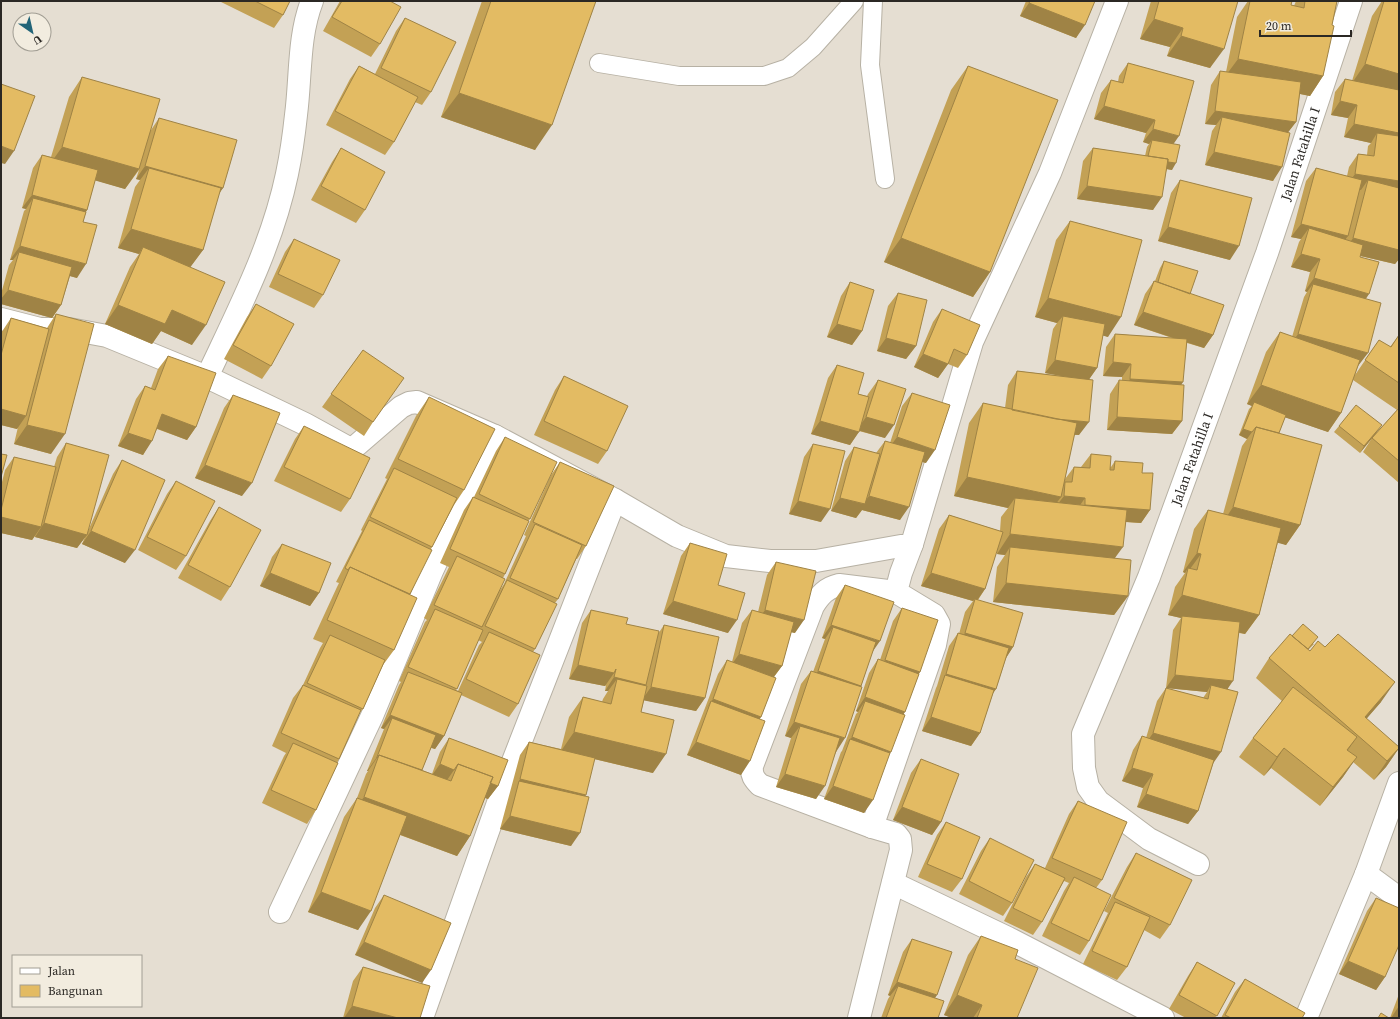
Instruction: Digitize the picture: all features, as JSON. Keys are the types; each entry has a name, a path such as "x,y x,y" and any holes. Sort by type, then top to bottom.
{"street":[{"path":"207,377 258,266 276,218 287,174 296,114 301,53 308,11 312,1"},
{"path":"896,592 901,573 912,544 972,342 1050,174 1117,1"},
{"name":"Jalan Fatahilla I","path":"1198,864 1149,839 1098,801 1088,786 1084,768 1083,734 1149,577 1267,253 1351,1"},
{"path":"1,319 40,328 70,329 107,336 207,377 305,424 345,446 352,448 401,407 409,403 417,402 495,436 615,500 677,536 726,556 770,561 816,562 912,544"},
{"path":"280,912 372,716 432,571 495,436"},
{"path":"422,1018 510,769 615,500"},
{"path":"859,1018 902,850 900,839 896,834 872,827 760,785 754,780 751,773 752,766 813,606 822,594 830,587 839,585 896,592 934,615 939,624 935,645 872,827"},
{"path":"1306,1018 1366,874 1399,783"},
{"path":"1366,874 1399,898"},
{"path":"893,883 1008,938 1163,1018"}],"lane":[{"path":"599,63 679,76 764,76 788,68 813,48 854,1"},
{"path":"873,1 870,65 885,179"}],"building":[{"path":"255,1 290,1 283,15"},
{"path":"342,1 390,1 401,7 380,44 332,17"},
{"path":"491,1 596,1 552,125 459,93"},
{"path":"1030,1 1095,1 1085,25 1029,3"},
{"path":"1159,1 1238,1 1224,49 1181,36 1183,28 1154,19"},
{"path":"1250,1 1292,1 1291,5 1304,8 1305,1 1337,1 1332,25 1334,26 1323,76 1238,59"},
{"path":"1384,1 1399,1 1399,74 1365,64"},
{"path":"405,18 456,42 431,92 381,68"},
{"path":"1128,63 1194,81 1179,136 1153,129 1155,120 1104,106 1111,80 1123,83"},
{"path":"359,66 418,97 394,142 335,111"},
{"path":"968,66 1058,100 990,272 901,238"},
{"path":"1220,71 1301,82 1296,122 1215,111"},
{"path":"82,77 160,99 139,169 62,147"},
{"path":"1345,79 1399,90 1399,133 1354,124 1357,105 1340,101"},
{"path":"1,84 35,96 14,151 1,146"},
{"path":"1222,117 1290,133 1282,167 1214,152"},
{"path":"159,118 237,140 223,188 145,166"},
{"path":"1377,133 1399,136 1399,181 1355,174 1358,154 1374,156"},
{"path":"1152,140 1180,145 1176,163 1168,162 1168,159 1148,156"},
{"path":"341,148 385,172 365,210 321,186"},
{"path":"1093,148 1168,159 1162,197 1087,186"},
{"path":"42,155 98,170 87,210 32,195"},
{"path":"149,168 221,188 203,250 131,229"},
{"path":"1316,168 1362,180 1348,236 1301,224"},
{"path":"1180,180 1252,198 1239,246 1168,227"},
{"path":"1368,180 1399,188 1399,250 1353,238"},
{"path":"33,198 86,212 83,222 97,225 86,264 20,246"},
{"path":"1070,221 1142,240 1121,317 1048,298"},
{"path":"1309,228 1363,245 1360,257 1379,262 1369,294 1314,278 1320,259 1301,254"},
{"path":"294,239 340,260 323,295 278,274"},
{"path":"143,247 225,282 206,325 172,310 165,324 118,305"},
{"path":"19,252 72,267 61,305 8,290"},
{"path":"1164,261 1198,271 1190,294 1158,282"},
{"path":"1154,281 1224,305 1213,335 1143,312"},
{"path":"850,282 874,290 862,331 837,324"},
{"path":"1313,284 1381,303 1368,353 1298,334"},
{"path":"898,293 927,300 916,346 886,338"},
{"path":"256,304 294,324 271,366 233,345"},
{"path":"942,309 980,325 967,355 954,349 948,364 923,354"},
{"path":"56,314 94,324 65,434 27,425"},
{"path":"1063,316 1105,324 1097,368 1055,360"},
{"path":"11,318 49,329 26,416 1,409 1,355"},
{"path":"1280,332 1360,360 1341,413 1261,385"},
{"path":"1115,334 1187,339 1183,382 1130,379 1131,364 1113,362"},
{"path":"1399,335 1399,383 1365,360 1379,340 1391,347"},
{"path":"363,350 404,378 373,422 331,394"},
{"path":"168,356 216,373 196,427 162,414 152,441 128,433 145,386 155,390"},
{"path":"837,365 864,373 858,394 869,397 859,432 820,421"},
{"path":"1017,371 1093,380 1089,422 1056,419 1012,410"},
{"path":"564,376 628,406 607,451 544,421"},
{"path":"878,380 906,389 894,425 866,417"},
{"path":"1119,380 1184,385 1182,421 1117,417"},
{"path":"912,393 950,405 935,450 897,437"},
{"path":"233,395 280,413 252,483 205,465"},
{"path":"429,397 495,429 464,490 398,459"},
{"path":"1254,402 1286,415 1279,433 1256,427 1252,432 1243,429"},
{"path":"983,403 1077,423 1061,497 967,477"},
{"path":"1356,405 1382,425 1364,446 1339,426"},
{"path":"1399,408 1399,461 1372,438"},
{"path":"304,426 370,458 350,499 284,467"},
{"path":"1256,427 1322,445 1300,525 1233,507"},
{"path":"505,437 557,462 530,519 479,494"},
{"path":"885,441 925,452 909,507 869,496"},
{"path":"66,443 109,455 87,535 44,523"},
{"path":"813,444 845,451 830,509 798,501"},
{"path":"854,447 880,454 865,504 840,498"},
{"path":"1,454 7,455 1,477"},
{"path":"1091,454 1111,456 1110,470 1114,470 1115,461 1143,463 1142,473 1153,473 1150,510 1085,505 1085,498 1064,496 1065,482 1072,482 1074,467 1090,468"},
{"path":"14,457 56,467 41,527 1,517 1,510"},
{"path":"122,460 165,480 135,550 91,531"},
{"path":"560,462 614,486 586,546 533,522"},
{"path":"394,468 457,498 432,547 370,517"},
{"path":"176,481 215,501 186,556 147,537"},
{"path":"473,497 529,521 505,574 450,549"},
{"path":"1015,498 1127,510 1123,547 1010,534"},
{"path":"219,507 261,530 230,587 188,565"},
{"path":"1208,510 1281,528 1259,615 1182,595 1188,568 1197,570 1201,554 1197,553"},
{"path":"949,515 1003,532 985,589 931,573"},
{"path":"369,520 432,550 410,594 350,567 348,570 345,568"},
{"path":"535,524 582,545 558,599 510,578"},
{"path":"690,543 727,554 718,585 745,593 737,620 673,601"},
{"path":"282,544 331,563 319,593 270,573"},
{"path":"1010,547 1131,560 1128,596 1006,583"},
{"path":"457,556 505,579 482,627 434,605"},
{"path":"776,562 816,571 804,620 765,610"},
{"path":"350,567 417,598 394,650 327,620"},
{"path":"507,580 557,604 535,649 485,626"},
{"path":"845,585 894,602 880,641 831,625"},
{"path":"975,599 1023,613 1013,647 965,633"},
{"path":"902,608 938,620 920,672 885,660"},
{"path":"435,609 483,630 457,689 408,667"},
{"path":"591,610 628,618 626,624 659,631 646,685 614,677 616,669 614,673 578,665"},
{"path":"752,610 794,622 782,666 739,654"},
{"path":"1182,616 1240,622 1233,681 1175,675"},
{"path":"1303,624 1318,637 1308,649 1292,636"},
{"path":"664,625 719,637 705,698 651,687"},
{"path":"833,627 876,642 861,686 818,671"},
{"path":"489,632 540,655 518,704 466,679"},
{"path":"958,633 1009,648 996,689 946,674"},
{"path":"1290,634 1310,651 1318,641 1325,647 1338,634 1395,682 1365,717 1399,747 1387,761 1269,658"},
{"path":"330,635 385,660 363,709 307,683"},
{"path":"878,659 919,674 905,712 865,697"},
{"path":"727,660 776,678 761,717 713,699"},
{"path":"811,671 862,687 845,738 794,722"},
{"path":"408,672 462,693 444,736 390,715"},
{"path":"945,675 994,690 980,733 931,717"},
{"path":"617,679 647,686 641,712 674,720 666,754 574,732 583,697 611,704"},
{"path":"303,685 361,710 339,759 281,733"},
{"path":"1211,685 1238,692 1221,752 1153,733 1166,688 1208,699"},
{"path":"1293,687 1357,737 1347,750 1357,757 1333,787 1284,748 1277,757 1253,738"},
{"path":"711,701 765,721 750,761 696,742"},
{"path":"865,701 905,715 891,752 852,737"},
{"path":"392,718 436,735 422,770 379,755 377,758"},
{"path":"800,726 840,738 825,786 785,774"},
{"path":"1142,736 1214,760 1198,811 1146,794 1153,774 1132,768"},
{"path":"449,738 508,760 498,786 490,783 493,777 458,764 454,770 440,764"},
{"path":"850,739 890,753 873,800 833,786"},
{"path":"529,742 595,758 586,795 520,779"},
{"path":"293,743 338,763 316,810 271,790"},
{"path":"379,755 451,781 458,764 493,777 470,836 364,797"},
{"path":"921,759 959,774 941,822 902,807"},
{"path":"519,781 589,797 580,833 510,816"},
{"path":"357,798 407,816 371,911 321,892"},
{"path":"1078,801 1127,822 1102,880 1052,858"},
{"path":"946,822 980,837 962,879 927,864"},
{"path":"990,838 1034,860 1012,903 969,881"},
{"path":"1136,853 1192,880 1170,925 1114,898"},
{"path":"1035,864 1065,878 1042,922 1013,908"},
{"path":"1074,877 1111,895 1089,941 1051,923"},
{"path":"384,895 451,923 431,970 364,942"},
{"path":"1376,898 1399,908 1399,945 1385,977 1348,961"},
{"path":"1115,902 1150,917 1127,967 1092,951"},
{"path":"981,936 1018,950 1015,959 1038,968 1017,1018 977,1018 982,1005 957,995"},
{"path":"912,939 952,952 937,995 897,982"},
{"path":"1197,962 1235,983 1217,1016 1179,995"},
{"path":"363,967 430,986 420,1018 398,1018 352,1006"},
{"path":"1245,979 1305,1013 1302,1018 1231,1018 1225,1015"},
{"path":"898,986 944,1001 938,1018 886,1018"},
{"path":"1381,1013 1389,1018 1378,1018"}]}
